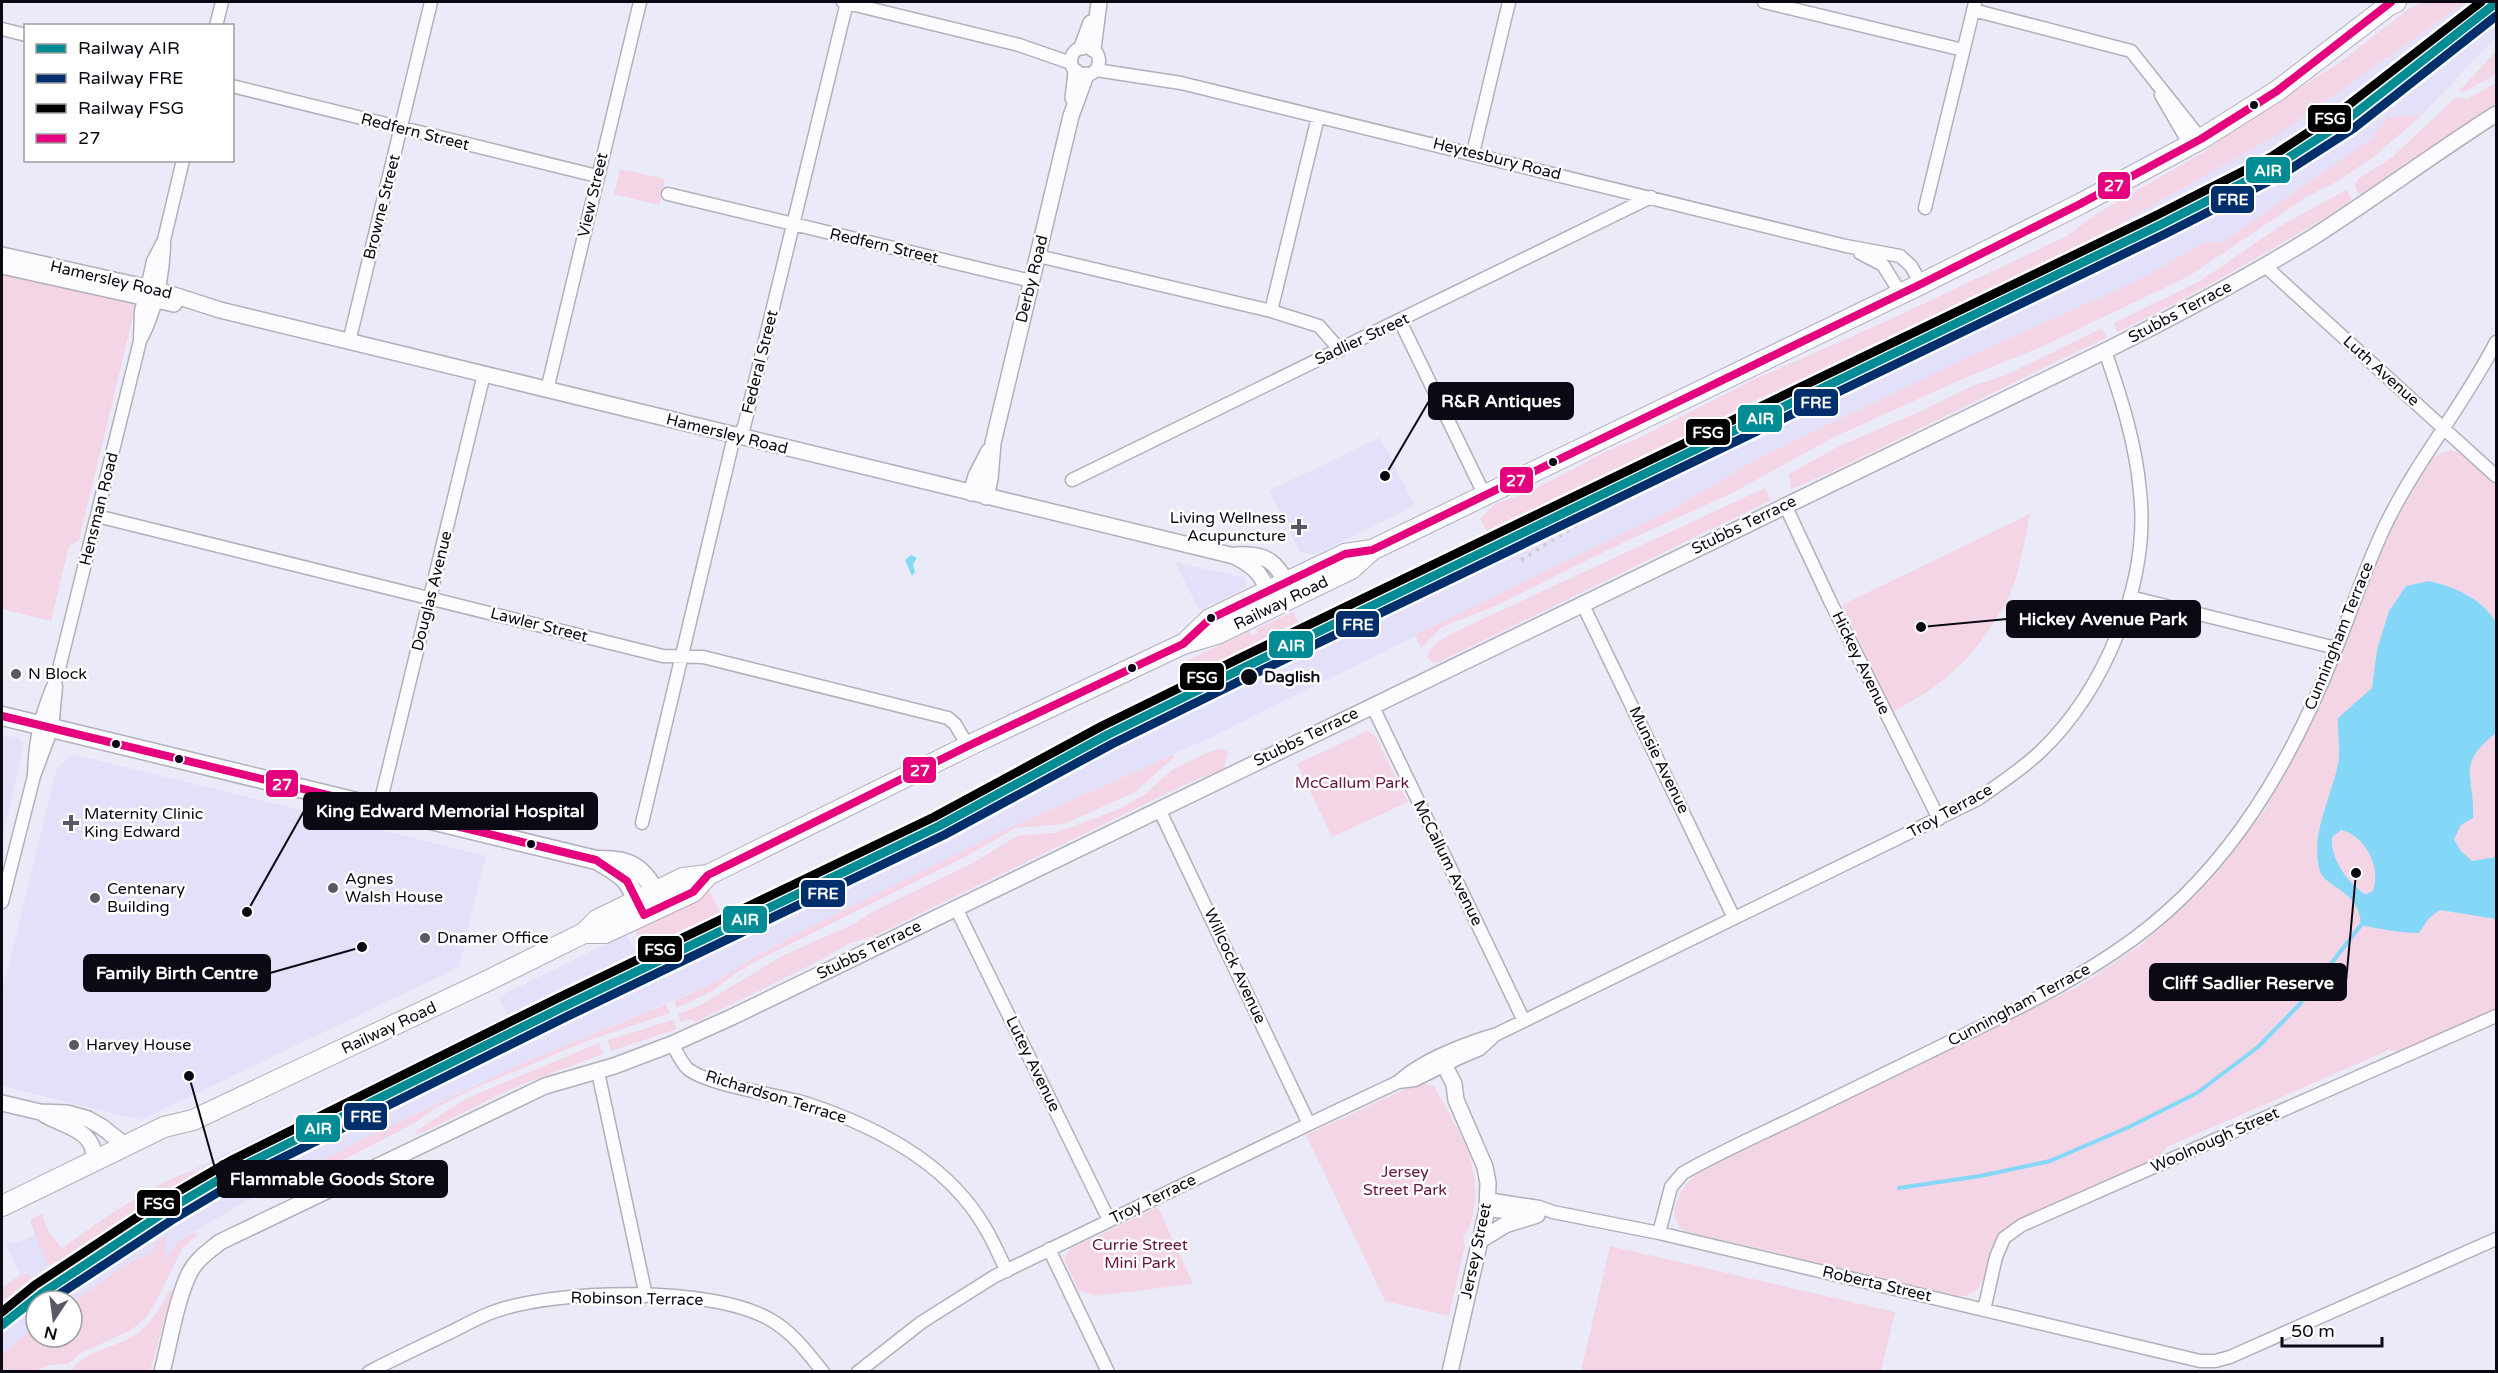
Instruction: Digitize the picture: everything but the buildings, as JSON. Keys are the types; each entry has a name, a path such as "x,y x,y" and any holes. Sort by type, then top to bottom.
{"main road":[{"name":"Railway Road","path":"2,1206 164,1127 193,1120 584,933 605,933 641,908 659,899 693,892 708,875 968,746 1183,644 1217,634 1281,594 1351,568 1372,550 1901,294 2080,204 2195,142 2277,91 2392,3"},
{"path":"2,716 596,860 623,875 629,881 641,908"},
{"path":"596,860 618,859 638,868 645,874 659,899"},
{"name":"Railway Road","path":"2,1220 167,1140 193,1120"}],"street":[{"path":"216,24 222,2"},
{"name":"Browne Street","path":"349,342 431,2"},
{"name":"View Street","path":"547,390 640,2"},
{"name":"Heytesbury Road","path":"845,2 1473,153 1846,246 1900,256 1911,266 1921,284"},
{"name":"Federal Street","path":"642,823 732,445 744,427 845,2"},
{"path":"1473,153 1509,2"},
{"path":"1764,2 1963,50"},
{"name":"Derby Road","path":"978,495 976,476 993,443 1098,5"},
{"path":"1924,208 1974,5 2131,51 2154,80 2195,142"},
{"path":"2,29 24,34"},
{"name":"Redfern Street","path":"234,86 597,176"},
{"name":"Stubbs Terrace","path":"162,1371 191,1271 202,1256 220,1242 545,1086 598,1072 672,1044 2174,317 2265,266 2361,205 2496,114"},
{"path":"1271,311 1318,117"},
{"name":"Hensman Road","path":"2,902 140,341 149,323 153,261 164,240 183,162"},
{"name":"Redfern Street","path":"668,194 1031,281"},
{"name":"Sadlier Street","path":"1072,480 1651,197"},
{"name":"Heytesbury Road","path":"1846,246 1883,265 1901,294"},
{"name":"Hamersley Road","path":"2,255 151,294 1234,556 1251,564 1281,594"},
{"path":"1038,256 1271,311 1319,326 1340,350"},
{"name":"Hamersley Road","path":"2,266 151,294"},
{"name":"Luth Avenue","path":"2265,266 2496,476"},
{"path":"1400,321 1485,496"},
{"name":"Cunningham Terrace","path":"1659,1233 1671,1187 1683,1173 2012,1011 2078,976 2133,940 2170,909 2207,873 2227,849 2266,792 2312,705 2387,521 2478,376 2496,342"},
{"name":"Troy Terrace","path":"858,1371 922,1322 1007,1271 1049,1249 1398,1082 1415,1080 1437,1063 1476,1040 1497,1034 1940,819 1978,799 2016,772 2040,752 2060,730 2103,667 2120,632 2130,597 2140,529 2141,494 2135,456 2105,351"},
{"name":"Douglas Avenue","path":"379,807 484,374"},
{"name":"Hickey Avenue","path":"1785,505 1831,603 1940,819"},
{"name":"Lawler Street","path":"97,516 663,656 704,657 948,718 955,724 968,746"},
{"path":"2130,597 2336,648"},
{"name":"Munsie Avenue","path":"1582,603 1734,918"},
{"name":"McCallum Avenue","path":"1372,705 1524,1021"},
{"name":"Willcock Avenue","path":"1159,809 1309,1124"},
{"name":"Lutey Avenue","path":"956,908 1109,1220"},
{"name":"Woolnough Street","path":"1984,1310 1996,1257 2004,1238 2022,1225 2496,1016"},
{"name":"Richardson Terrace","path":"672,1044 687,1068 704,1077 807,1103 856,1122 917,1157 951,1184 983,1224 1007,1271"},
{"name":"Jersey Street","path":"1437,1063 1445,1088 1456,1100 1485,1167 1488,1183 1487,1205 1450,1371"},
{"path":"598,1072 646,1296"},
{"path":"2,1103 40,1112 67,1113 88,1119 126,1146"},
{"path":"40,1112 87,1136 94,1147 94,1162"},
{"name":"Roberta Street","path":"1487,1205 1539,1207 1545,1214 1659,1233 1984,1310 2199,1366"},
{"path":"1479,1241 1505,1225 1545,1214"},
{"path":"2199,1366 2230,1357 2496,1239"},
{"path":"1049,1249 1108,1371"},
{"name":"Robinson Terrace","path":"369,1371 491,1312 544,1298 590,1295 712,1301 747,1308 772,1321 798,1342 823,1371"}],"shaded area":[{"path":"2486,2 2496,2 2496,37 2421,116 2388,117 2371,139 2221,243 2207,241 2136,281 1970,356 1759,458 1675,508 1203,741 1013,826 806,929 749,960 714,983 528,1061 375,1133 236,1207 180,1240 163,1263 84,1319 84,1289 24,1289 24,1349 2,1371 2,1288 20,1274 6,1245 28,1238 40,1230 62,1248 167,1182 507,1015 498,997 626,934 640,959 649,956 1089,736 1317,626 1335,620 1349,609 1725,427 1739,412 2107,231 2282,132 2464,3 2478,9"},
{"path":"1380,437 1415,506 1320,552 1310,554 1300,552 1269,491"},
{"path":"1175,562 1245,578 1246,588 1199,610"},
{"path":"2,735 18,738 24,745 2,840"},
{"path":"72,754 486,856 459,967 141,1120 2,1086 2,991 57,768"}],"green space":[{"path":"2425,2 2464,3 2282,132 2107,231 1739,412 1725,427 1488,542 1487,532 1480,519 1495,504 1535,489 1753,380 1889,320 2067,236 2096,214 2202,153 2242,124 2336,65 2410,8"},
{"path":"2496,51 2496,74 2464,92 2459,91"},
{"path":"2496,83 2496,103 2361,194 2357,193 2355,184 2358,179 2391,158 2456,97 2467,99"},
{"path":"2421,116 2372,158 2336,182 2308,196 2189,276 2041,347 1967,377 1836,436 1732,493 1624,542 1495,606 1442,627 1421,648 1415,635 1675,508 1759,458 1970,356 2136,281 2207,241 2221,243 2371,139 2388,117"},
{"path":"620,169 665,179 659,205 614,194"},
{"path":"2346,190 2351,197 2349,203 2206,287 2117,332 2114,323 2200,281 2282,225"},
{"path":"2,272 136,304 79,540 69,546 51,621 2,609"},
{"path":"2102,328 2107,337 1831,472 1791,489 1789,474 1839,446 1917,413 1970,387 2008,374"},
{"path":"2450,450 2461,453 2496,484 2496,1009 2400,1052 2389,1050 2167,1147 2157,1159 2014,1222 1993,1246 1978,1289 1966,1296 1688,1232 1680,1228 1674,1215 1679,1196 1690,1180 1700,1171 2081,985 2141,945 2211,880 2265,810 2320,707 2372,571 2393,525 2431,460"},
{"path":"1765,488 1771,500 1441,661 1433,663 1427,657 1436,644 1454,633"},
{"path":"2030,514 2012,589 2005,605 1984,637 1962,663 1937,685 1892,712 1842,605"},
{"path":"1293,612 1300,625 1315,618 1327,623 1192,686 1181,664 1249,631 1251,636 1258,633 1256,629"},
{"name":"McCallum Park","path":"1367,731 1375,736 1408,802 1332,837 1297,764"},
{"path":"1221,749 1228,751 1224,769 1184,785 876,935 848,944 819,961 696,1022 690,1019 681,1022 678,1014 701,1005 782,956 856,923 872,912 973,863 1019,835 1055,833 1117,810 1145,794 1172,770 1206,753"},
{"path":"1175,754 1135,792 1064,824 1016,828 961,859 760,959 734,974 714,990 677,1008 674,1001 714,983 749,960 806,929 1013,826"},
{"path":"709,890 723,918 647,955 633,927"},
{"path":"666,1004 670,1013 584,1042 473,1089 435,1108 413,1124 329,1167 320,1168 315,1164 528,1061"},
{"path":"673,1020 677,1029 611,1051 608,1040"},
{"path":"599,1043 603,1054 520,1085 417,1135 416,1131 465,1099"},
{"name":"Jersey Street Park","path":"1426,1084 1434,1086 1458,1130 1474,1175 1473,1215 1463,1237 1465,1245 1449,1316 1385,1301 1306,1135 1412,1086"},
{"path":"198,1171 200,1180 172,1192 74,1250 62,1264 49,1264 41,1251 30,1220 43,1213 47,1228 62,1248 149,1191 184,1174"},
{"name":"Currie Street Mini Park","path":"1158,1207 1193,1284 1097,1296 1079,1291 1065,1261 1070,1249"},
{"path":"195,1232 197,1235 182,1249 145,1319 131,1330 81,1353 68,1364 50,1365 36,1371 2,1371 2,1354 24,1336 24,1349 84,1349 84,1294 119,1269 150,1254 158,1241 166,1236 164,1261 180,1240"},
{"path":"1610,1246 1895,1312 1881,1371 1581,1371"},
{"path":"21,1275 28,1275 39,1282 30,1289 24,1289 24,1293 2,1310 2,1288"},
{"path":"173,1290 150,1371 71,1371 76,1364 91,1354 135,1335 155,1316 169,1291"}],"water":[{"path":"911,555 917,558 913,564 915,572 912,576 905,560"},
{"path":"2429,581 2475,600 2495,621 2497,640 2496,733 2483,744 2471,763 2473,818 2461,825 2454,839 2460,850 2472,861 2496,857 2496,919 2440,910 2429,918 2419,933 2397,932 2361,925 2354,903 2322,875 2317,855 2323,816 2338,764 2338,718 2372,688 2377,650 2389,611 2406,586","holes":["2341,830 2350,833 2370,854 2375,873 2372,892 2365,894 2352,884 2341,870 2334,854 2332,837"]}],"waterway":[{"path":"1899,1188 1980,1176 2050,1161 2131,1126 2197,1093 2258,1047 2299,1005 2361,925"}],"railway":[{"path":"1521,560 1618,499 2001,313"},
{"path":"1442,573 1536,537 1570,521"}],"rail line":[{"name":"FSG","path":"2,1312 35,1285 160,1202 232,1160 558,998 934,817 1102,726 1242,657 2155,216 2271,157 2342,110 2481,2"},
{"name":"AIR","path":"2,1325 41,1294 166,1211 237,1169 563,1007 939,826 1107,735 1247,666 2160,225 2276,166 2348,119 2496,3"},
{"name":"FRE","path":"67,1289 172,1220 242,1178 568,1016 944,835 1112,744 1252,675 2165,234 2281,175 2354,128 2496,16"}],"transit line":[{"name":"27","path":"2,716 596,860 627,881 644,915 693,892 708,875 968,746 1183,644 1210,619 1345,554 1372,550 1921,284 2080,204 2201,139 2277,91 2391,2"}],"place":[{"name":"R&R Antiques","path":"1385,476"},
{"name":"Living Wellness Acupuncture","path":"1299,527"},
{"name":"Hickey Avenue Park","path":"1921,627"},
{"name":"N Block","path":"16,674"},
{"name":"Daglish","path":"1249,677"},
{"name":"Maternity Clinic King Edward","path":"71,823"},
{"name":"Cliff Sadlier Reserve","path":"2356,873"},
{"name":"Agnes Walsh House","path":"333,888"},
{"name":"Centenary Building","path":"95,898"},
{"name":"King Edward Memorial Hospital","path":"247,912"},
{"name":"Dnamer Office","path":"425,938"},
{"name":"Family Birth Centre","path":"362,947"},
{"name":"Harvey House","path":"74,1045"},
{"name":"Flammable Goods Store","path":"189,1076"}]}
